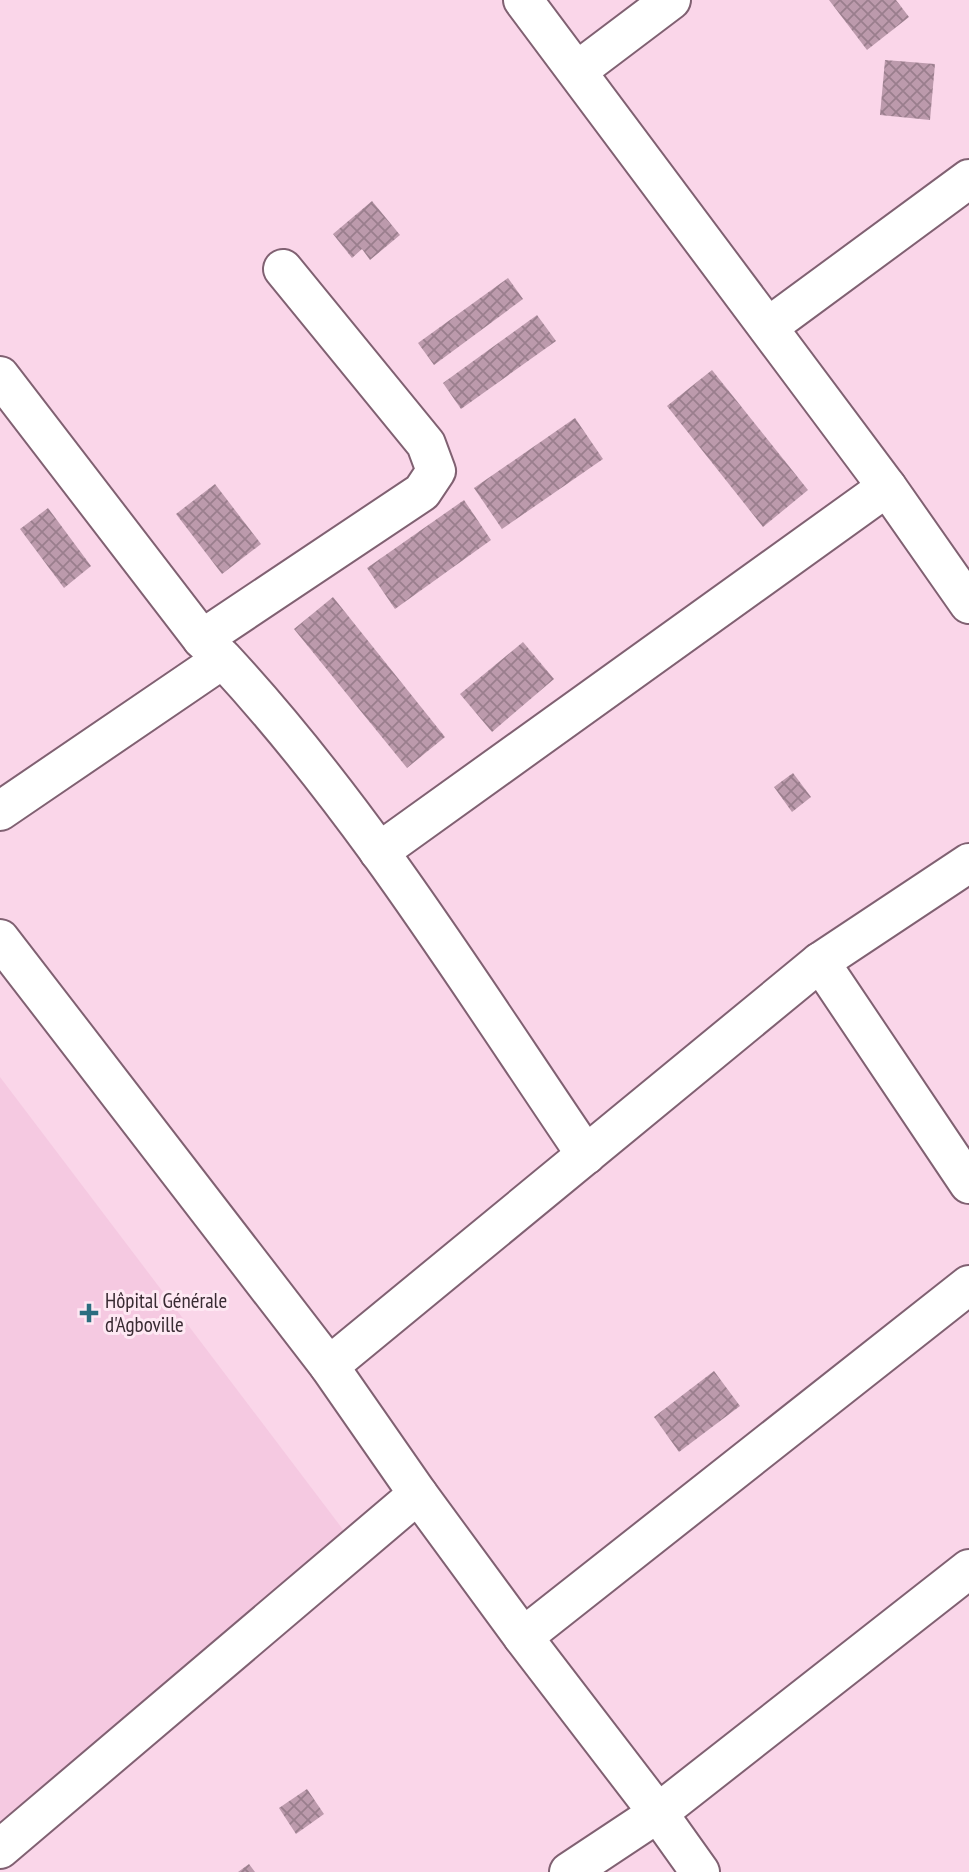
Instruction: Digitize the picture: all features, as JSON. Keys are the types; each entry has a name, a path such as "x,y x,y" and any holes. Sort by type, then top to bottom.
{"street":[{"path":"523,0 887,487 969,604"},
{"path":"577,71 671,0"},
{"path":"768,327 969,179"},
{"path":"0,811 422,492 436,471 426,444 283,269"},
{"path":"0,376 212,649 270,710 313,763 379,852 586,1155"},
{"path":"379,852 887,487"},
{"path":"329,1366 821,962 969,863"},
{"path":"0,939 329,1366 418,1494 658,1813 699,1872"},
{"path":"821,962 969,1184"},
{"path":"523,1637 969,1285"},
{"path":"0,1849 418,1494"},
{"path":"569,1872 658,1813 969,1569"}],"shaded area":[{"name":"Hôpital Générale d'Agboville","path":"0,1077 357,1548 0,1842"}],"building":[{"path":"829,0 896,0 909,17 867,50"},
{"path":"885,60 935,64 930,120 880,115"},
{"path":"372,201 400,235 370,260 362,249 352,258 333,234"},
{"path":"508,278 523,299 434,365 418,343"},
{"path":"537,315 556,341 461,409 443,383"},
{"path":"712,370 808,490 763,527 667,406"},
{"path":"575,418 603,459 502,529 474,488"},
{"path":"215,484 261,544 222,574 176,514"},
{"path":"464,500 491,540 395,609 367,568"},
{"path":"48,508 91,566 64,588 20,529"},
{"path":"333,597 445,737 407,768 294,629"},
{"path":"523,642 554,679 492,732 460,694"},
{"path":"793,773 811,797 792,812 774,787"},
{"path":"714,1371 740,1406 679,1452 654,1417"},
{"path":"307,1789 324,1814 296,1834 279,1808"},
{"path":"249,1864 255,1872 238,1872"}],"place":[{"name":"Hôpital Générale d'Agboville","path":"89,1313"}]}
